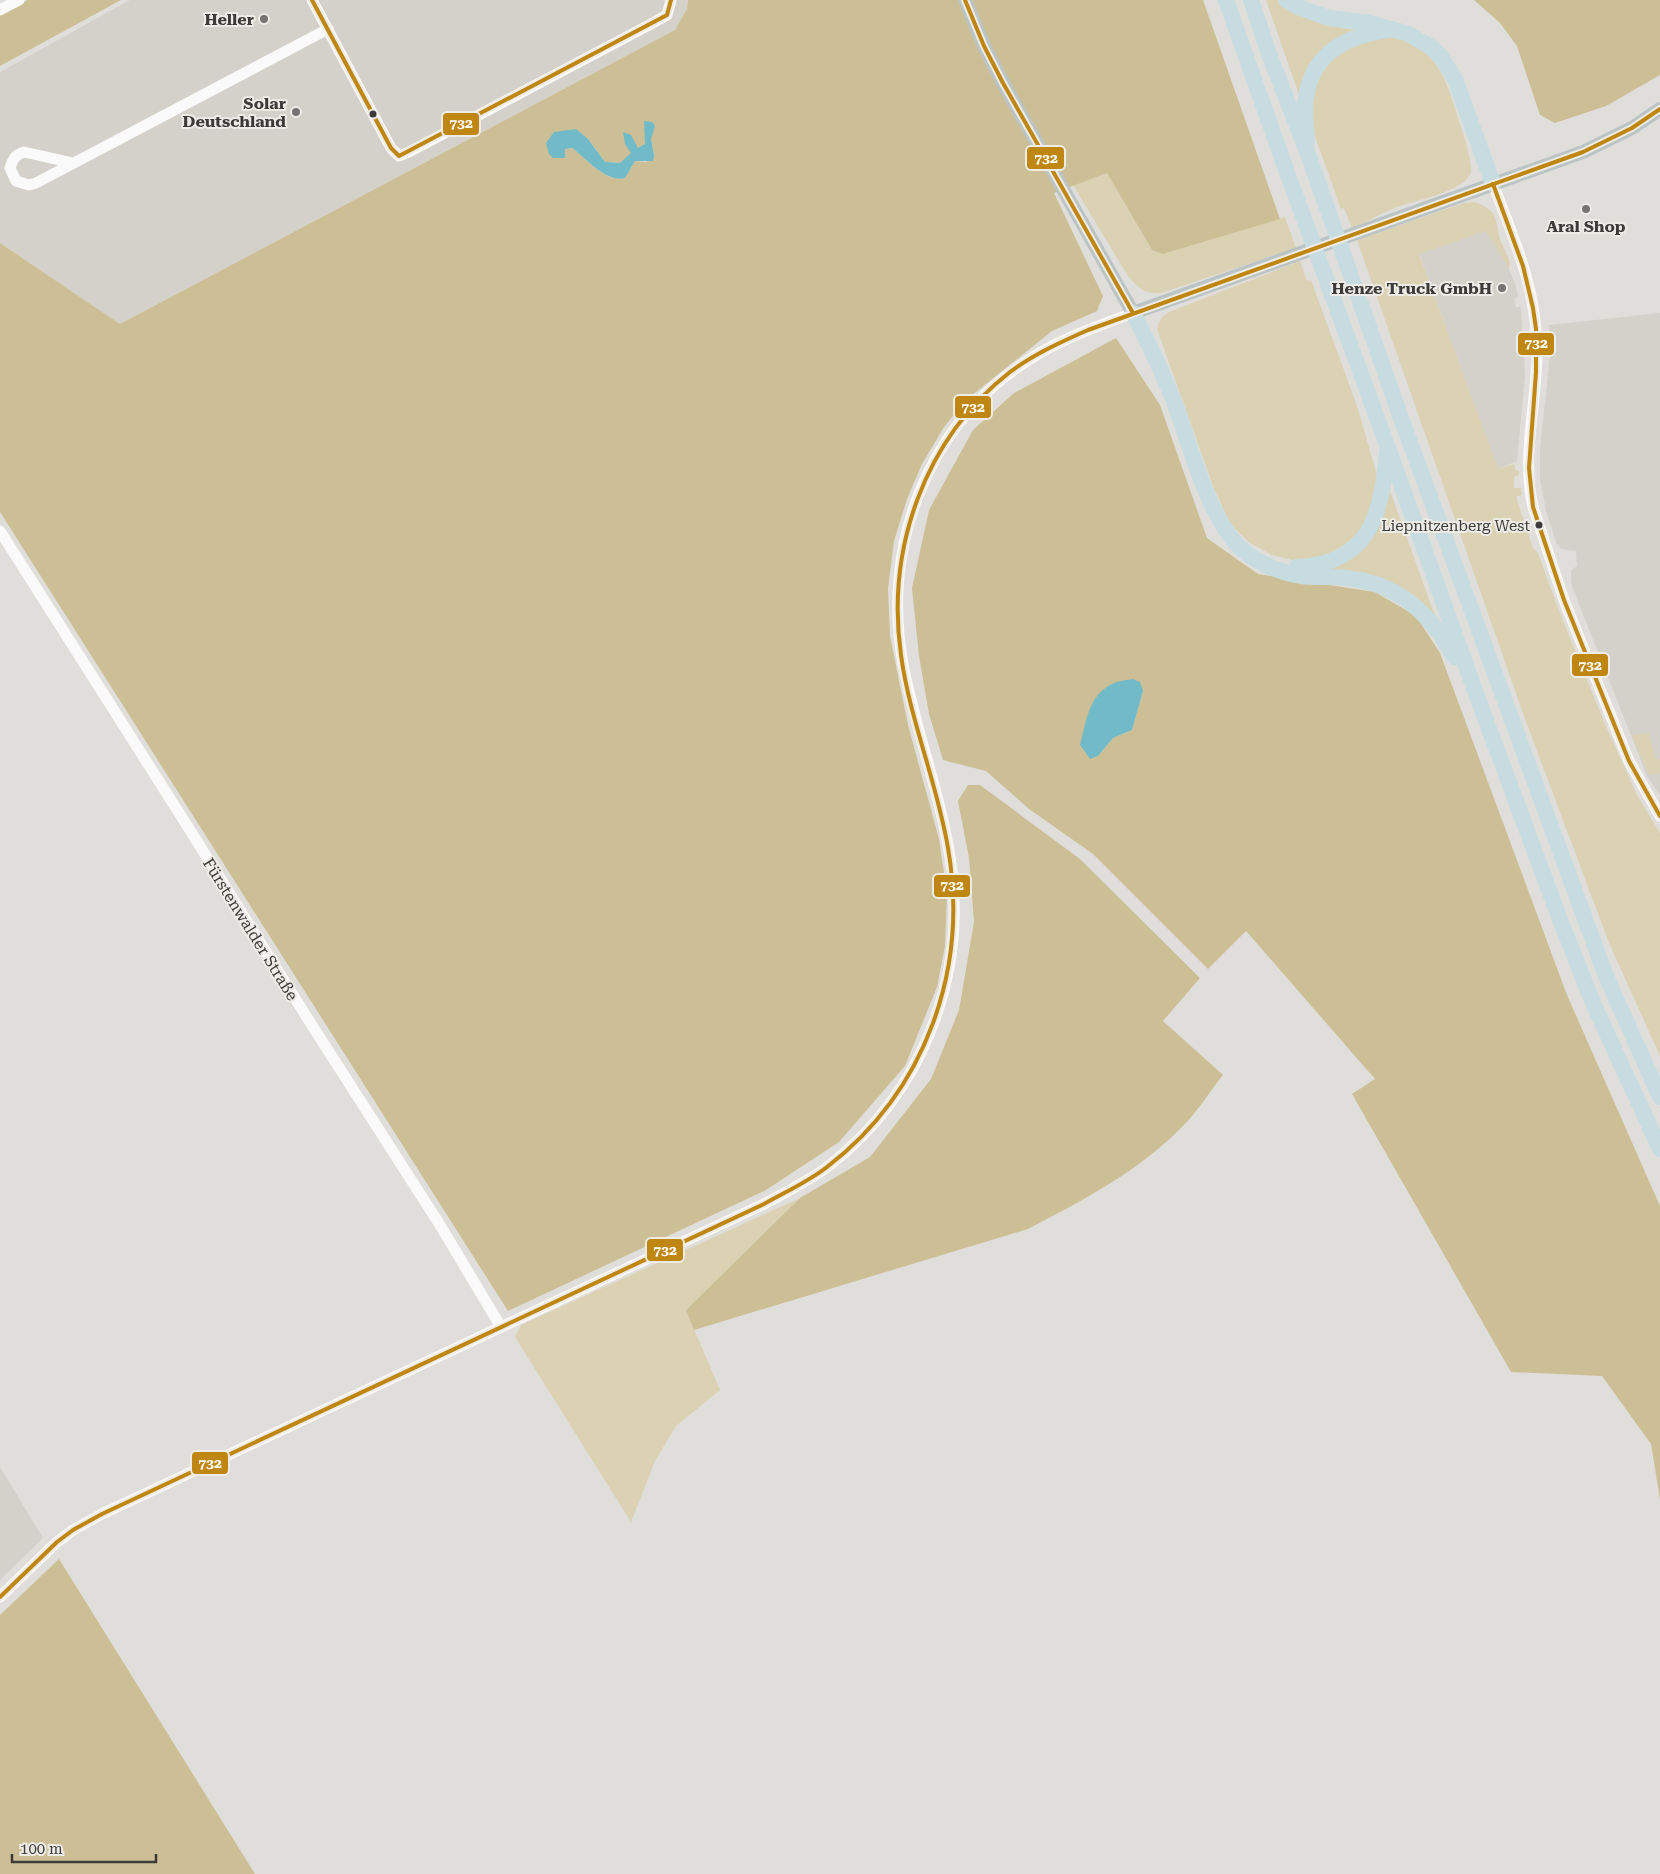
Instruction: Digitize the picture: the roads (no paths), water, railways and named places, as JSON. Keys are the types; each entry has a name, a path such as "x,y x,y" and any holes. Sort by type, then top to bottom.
{"highway":[{"path":"1226,0 1478,699 1593,1002 1660,1149"},
{"path":"1251,0 1269,54 1308,154 1346,265 1606,976 1660,1097"},
{"path":"1286,0 1300,8 1329,18 1369,23 1406,33 1431,46 1450,68 1493,184"},
{"path":"1308,154 1306,101 1312,75 1322,60 1331,50 1349,39 1370,33 1394,30"},
{"path":"1133,313 1159,367 1218,518 1226,532 1245,552 1259,561 1277,568 1300,576 1362,580 1380,585 1404,597 1429,618 1445,640 1478,699"},
{"path":"1277,568 1308,567 1326,563 1345,554 1360,541 1373,522 1381,500 1387,445"}],"main road":[{"path":"965,0 984,46 1003,83 1133,313 1599,145 1632,128 1660,109"}],"street":[{"path":"0,10 19,0"},
{"path":"312,0 391,148 400,156 667,15 672,0"},
{"path":"73,163 24,152 12,160 10,168 16,181 29,185 42,180 328,29"},
{"path":"1493,184 1518,250 1532,297 1537,353 1528,466 1533,507 1564,600 1629,761 1660,816"},
{"path":"0,1597 46,1552 73,1530 102,1514 796,1187 828,1166 865,1134 898,1094 922,1053 941,1004 952,956 954,893 949,850 942,816 908,690 898,630 898,575 905,533 913,507 932,462 945,442 970,409 1003,378 1054,345 1133,313"},
{"name":"Fürstenwalder Straße","path":"0,531 440,1225 501,1327"}],"water":[{"path":"644,121 652,122 655,126 651,139 654,155 653,161 635,161 625,178 611,177 597,169 572,148 565,149 565,158 553,158 549,154 546,143 554,132 576,129 588,139 605,162 620,163 631,153 625,144 623,132 631,135 638,148 645,144"},
{"path":"1133,679 1140,682 1143,691 1132,730 1113,738 1098,756 1090,759 1080,745 1092,703 1110,685"}],"place":[{"name":"Heller","path":"264,19"},
{"name":"Solar Deutschland","path":"296,112"},
{"name":"Aral Shop","path":"1586,209"},
{"name":"Henze Truck GmbH","path":"1502,288"},
{"name":"Liepnitzenberg West","path":"1539,525"}]}
